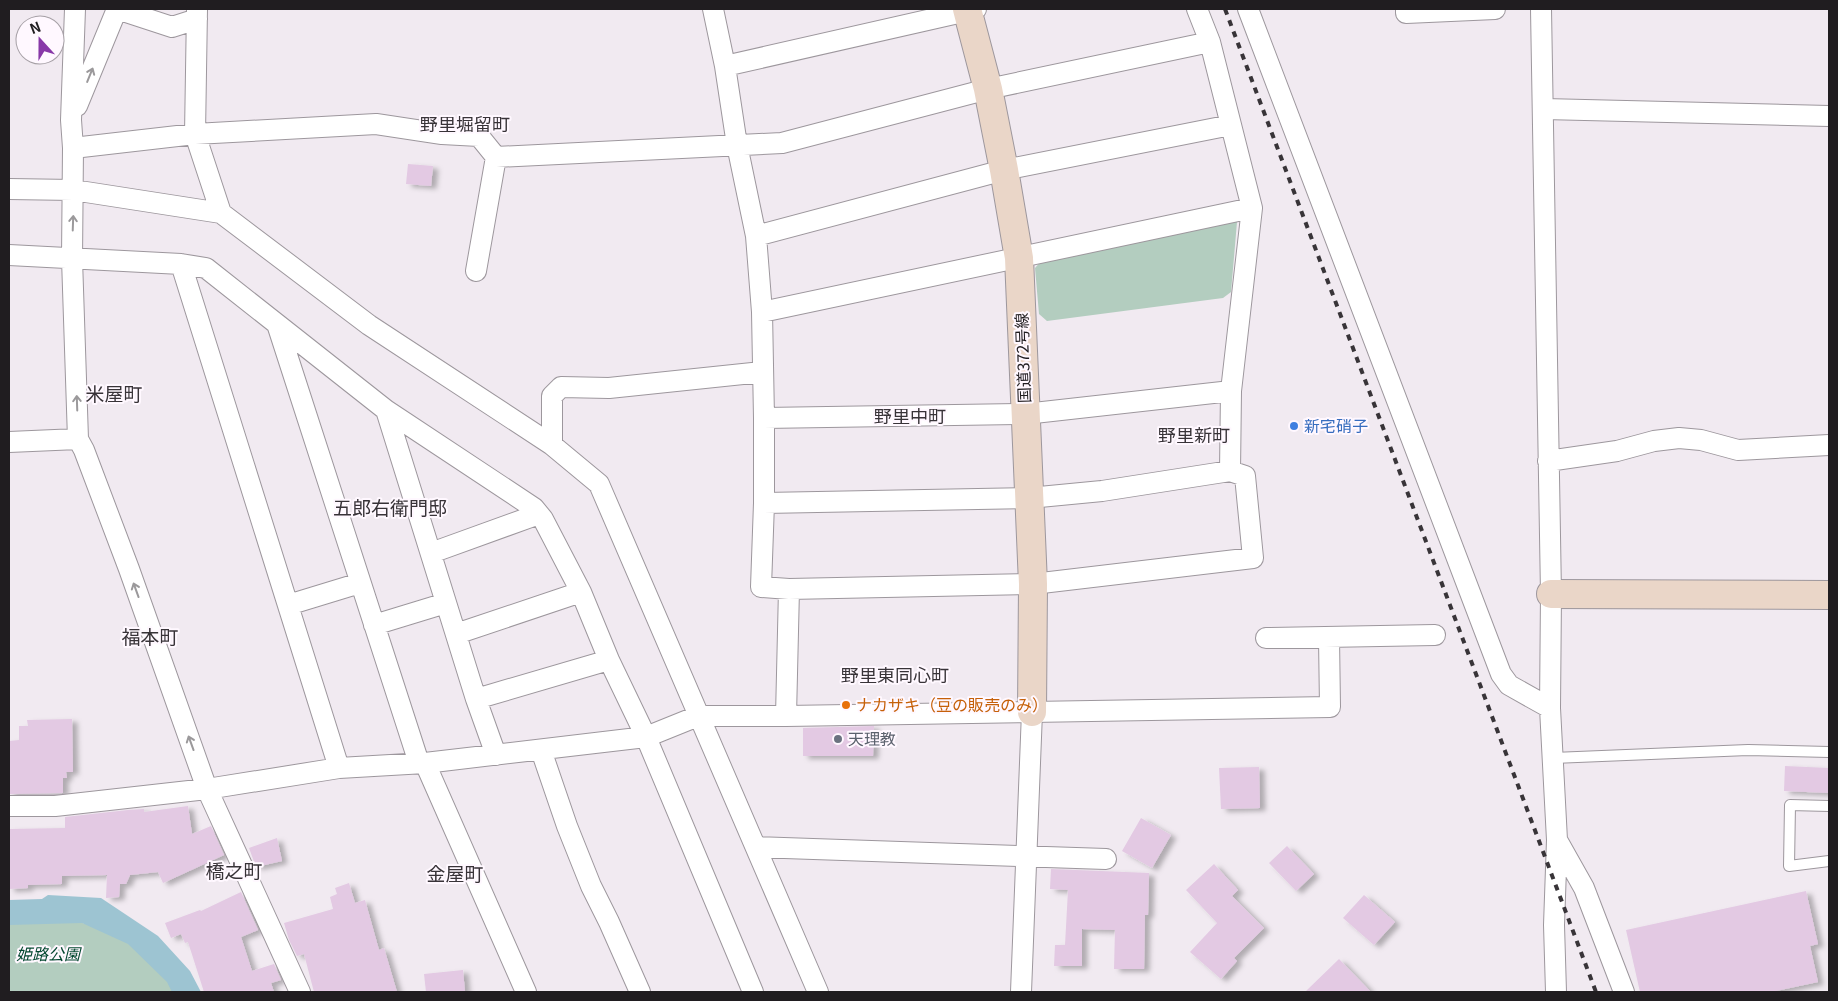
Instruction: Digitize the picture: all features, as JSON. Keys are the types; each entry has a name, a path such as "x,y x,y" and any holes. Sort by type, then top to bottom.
{"street":[{"path":"75,9 71,120 74,148 72,259 78,440 84,450 129,569 207,789 300,992"},
{"path":"71,120 117,9 172,27 197,14 195,134 221,213"},
{"path":"713,9 725,66 737,145 756,236 762,312 764,418 764,503 761,586 789,588 1033,584 1253,558 1245,476 1230,471 1102,492 1029,498 764,503"},
{"path":"725,66 970,9"},
{"name":"国道372号線","path":"970,9 1004,170 1019,258 1033,584 1032,712"},
{"path":"1197,9 1210,42 1252,208 1231,391 1230,471"},
{"path":"1248,9 1501,674 1509,685 1550,708"},
{"path":"1406,9 1406,13 1495,9"},
{"path":"1541,9 1551,594 1550,708 1557,840 1554,925 1556,992"},
{"path":"496,156 782,143 988,89 1210,42"},
{"path":"1544,109 1829,116"},
{"path":"74,148 195,134 376,124 442,134 478,136 496,156"},
{"path":"756,236 1004,170 1231,125"},
{"path":"476,271 496,156"},
{"path":"9,189 74,190 221,213 369,325 552,445 599,484 818,992"},
{"path":"762,312 1252,208"},
{"path":"9,255 181,264 206,268 386,410 534,508 543,519 580,592 609,660 646,737 753,992"},
{"path":"181,264 339,768"},
{"path":"277,324 360,583 422,763 526,992"},
{"path":"552,445 552,396 561,387 609,388 762,372"},
{"path":"764,418 1025,414 1231,391"},
{"path":"386,410 476,699 496,755"},
{"path":"1548,461 1617,451 1654,441 1679,438 1701,440 1738,450 1829,445"},
{"path":"9,442 78,440"},
{"path":"431,553 538,514"},
{"path":"288,605 360,583"},
{"path":"786,716 789,588"},
{"path":"456,634 580,592"},
{"path":"1551,594 1829,595"},
{"path":"374,625 446,603"},
{"path":"1266,638 1435,635"},
{"path":"9,806 55,806 207,789 339,768 422,763 646,737 698,716 1330,707 1329,638"},
{"path":"476,699 609,660"},
{"path":"1021,992 1032,712"},
{"path":"540,750 591,886 640,992"},
{"path":"1557,840 1584,888 1624,992"},
{"path":"756,846 1106,859"}],"lane":[{"path":"1553,758 1748,750 1829,752"},
{"path":"1829,806 1790,805 1789,866 1829,861"}],"green space":[{"path":"1230,215 1237,222 1231,292 1223,298 1047,321 1039,314 1035,268 1043,259"},
{"name":"姫路公園","path":"29,909 132,936 183,992 9,992 9,914"}],"water":[{"path":"48,895 101,898 158,936 190,971 201,992 172,992 167,982 128,944 82,923 9,925 9,900 42,899"}],"building":[{"path":"408,164 433,166 431,186 406,184"},
{"path":"72,719 73,772 66,772 67,778 63,778 63,793 9,794 9,741 19,740 19,726 28,726 27,720"},
{"name":"天理教","path":"874,726 873,756 803,756 803,728"},
{"path":"1785,766 1829,768 1829,793 1784,791"},
{"path":"1259,767 1260,808 1221,809 1219,768"},
{"path":"188,806 192,834 211,826 224,855 163,883 158,872 130,875 126,884 120,884 119,897 106,898 107,875 62,876 62,884 28,885 28,888 9,889 9,829 65,828 65,817 128,810 144,809 144,812"},
{"path":"1141,818 1171,835 1152,868 1122,851"},
{"path":"277,838 282,861 256,867 249,848"},
{"path":"1287,846 1314,874 1296,891 1269,863"},
{"path":"1214,864 1238,890 1232,896 1264,928 1234,958 1237,961 1221,979 1190,952 1217,923 1186,890"},
{"path":"1051,869 1149,873 1148,915 1145,915 1144,969 1114,969 1115,930 1082,929 1082,966 1054,966 1055,945 1065,945 1068,890 1050,889"},
{"path":"349,883 355,903 365,900 379,950 384,948 397,992 314,992 304,954 297,956 289,940 284,923 333,909 330,897 337,894 335,888"},
{"path":"1806,891 1818,944 1810,946 1818,982 1771,992 1640,992 1626,930"},
{"path":"241,892 258,930 241,937 252,971 274,964 281,980 271,983 274,992 204,992 188,942 185,943 181,934 171,938 165,923 201,911"},
{"path":"1364,895 1395,922 1374,945 1343,918"},
{"path":"1339,959 1371,992 1305,992"},
{"path":"463,970 465,992 426,992 424,974"}],"railway":[{"path":"1225,9 1596,992"}],"place":[{"name":"新宅硝子","path":"1294,426"},
{"name":"ナカザキ（豆の販売のみ）","path":"846,705"},
{"name":"天理教","path":"838,739"}],"district":[{"name":"野里堀留町","path":"465,125"},
{"name":"米屋町","path":"114,394"},
{"name":"野里中町","path":"910,417"},
{"name":"野里新町","path":"1194,436"},
{"name":"五郎右衛門邸","path":"390,508"},
{"name":"福本町","path":"150,637"},
{"name":"野里東同心町","path":"895,676"},
{"name":"橋之町","path":"234,871"},
{"name":"金屋町","path":"455,874"}]}
